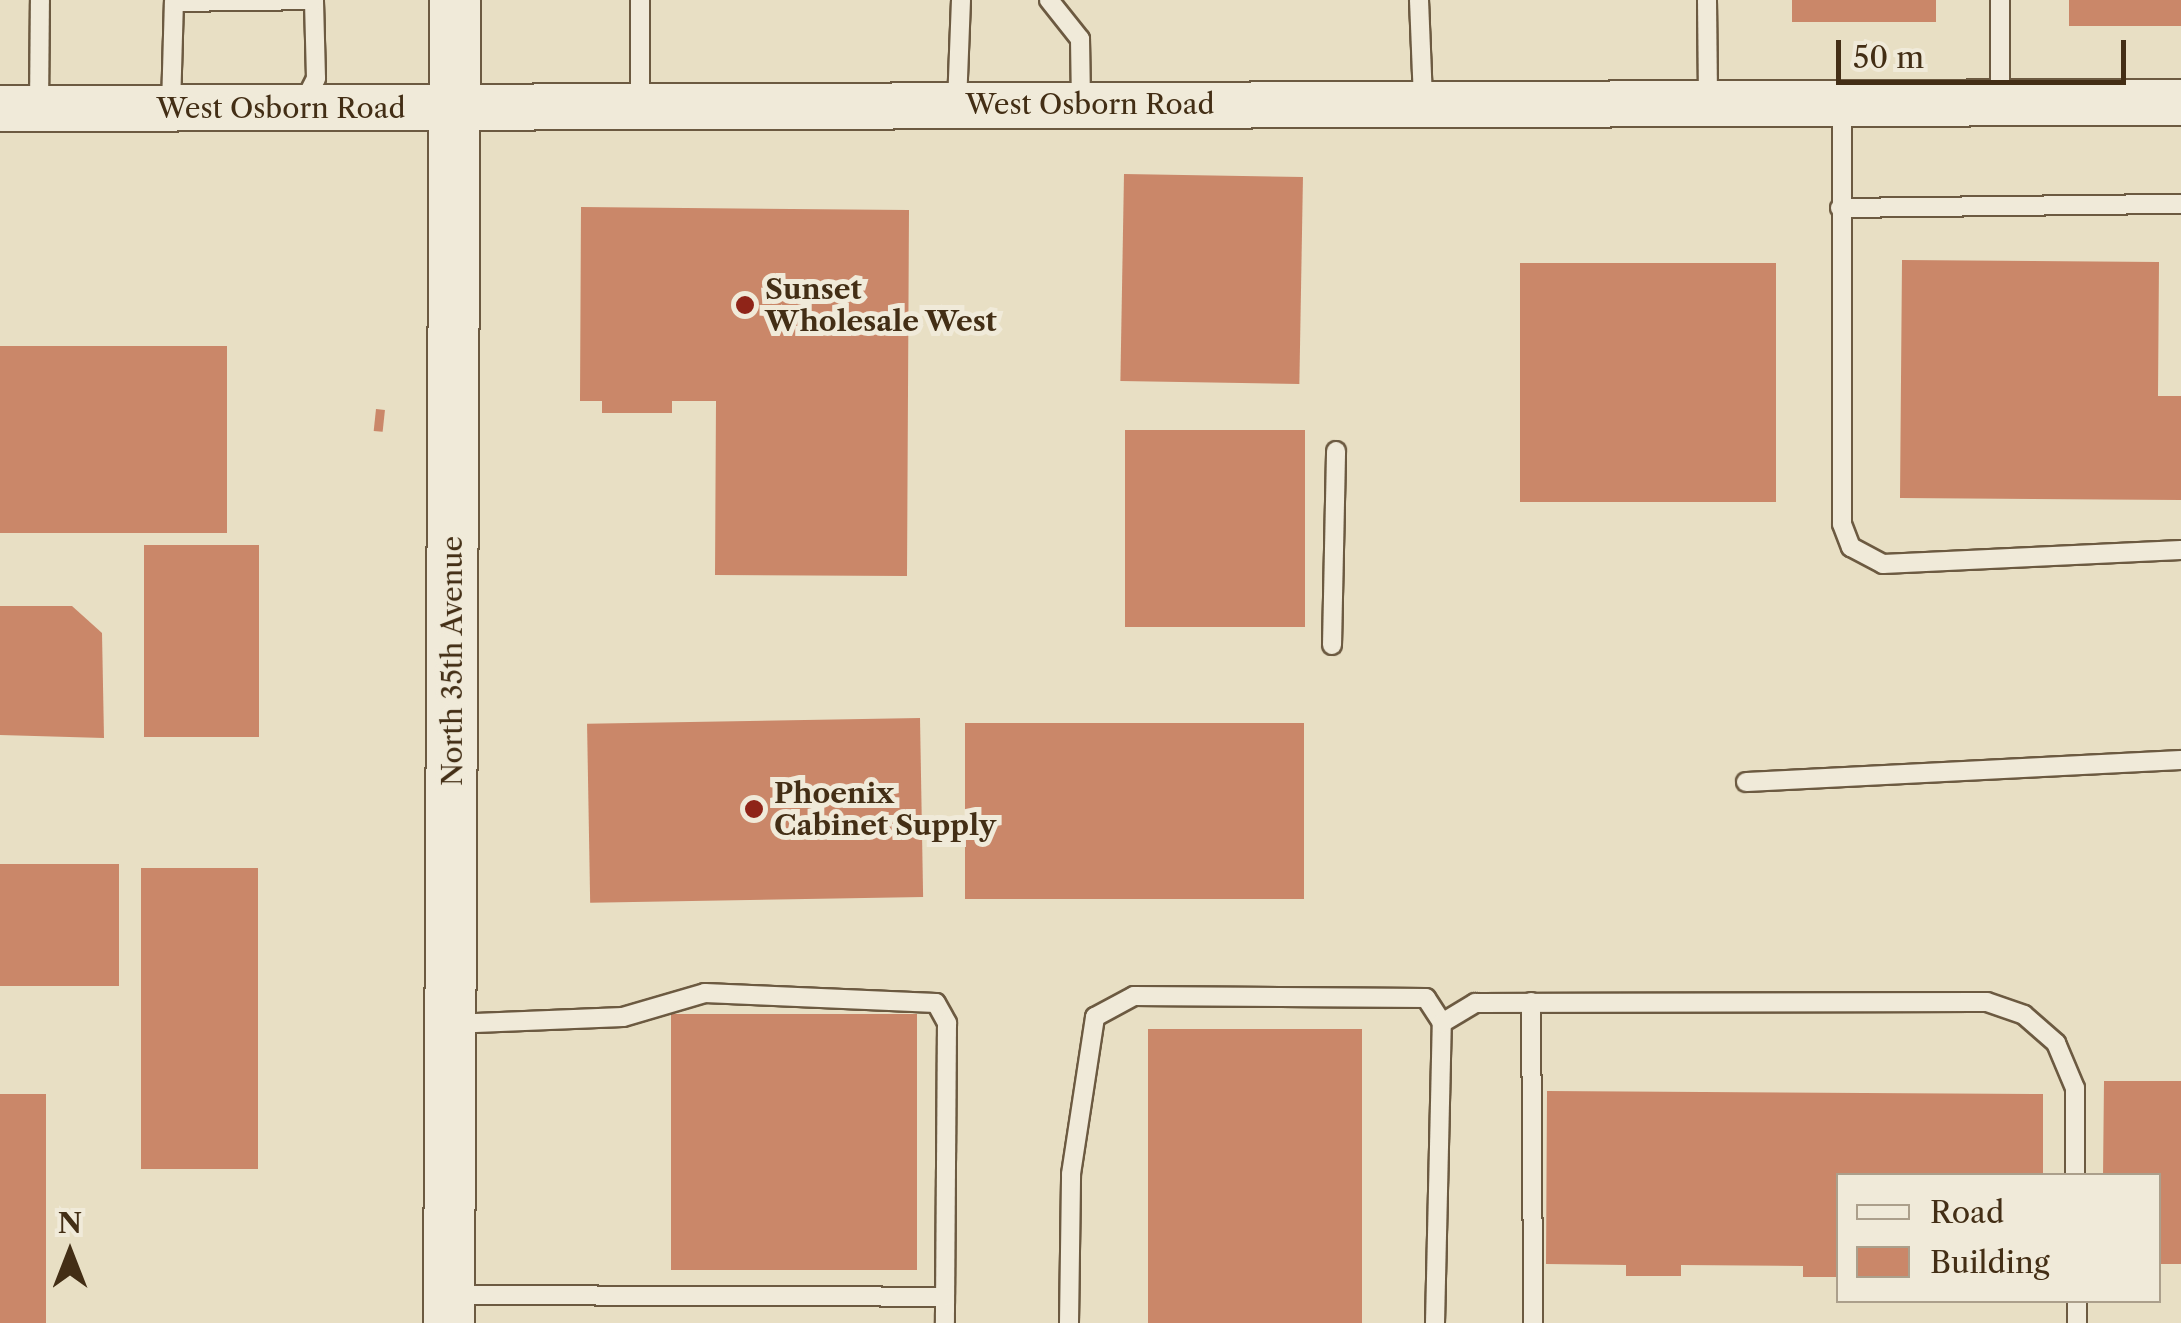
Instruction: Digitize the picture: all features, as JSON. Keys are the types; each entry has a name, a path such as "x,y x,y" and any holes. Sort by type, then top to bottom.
{"main road":[{"name":"North 35th Avenue","path":"449,1309 455,0"}],"street":[{"name":"West Osborn Road","path":"20,108 1708,100 2181,102"}],"lane":[{"path":"20,108 40,0"},
{"path":"172,108 174,2 314,0 316,78 301,108"},
{"path":"640,0 640,107"},
{"path":"957,105 961,0"},
{"path":"1049,0 1080,39 1081,104"},
{"path":"1419,0 1422,102"},
{"path":"1707,0 1708,100"},
{"path":"2000,0 2000,101"},
{"path":"1842,101 1842,524 1852,547 1882,564 2181,550"},
{"path":"1840,208 2181,204"},
{"path":"1332,645 1336,451"},
{"path":"1746,782 2181,760"},
{"path":"450,1024 623,1018 706,993 936,1003 947,1023 945,1323"},
{"path":"1069,1323 1071,1174 1094,1017 1134,996 1426,998 1442,1022 1435,1323"},
{"path":"1532,1002 1533,1323"},
{"path":"1442,1022 1475,1003 1987,1002 2024,1015 2056,1043 2075,1088 2076,1173"},
{"path":"449,1309 945,1297"}],"building":[{"path":"1792,0 1936,0 1936,22 1792,22"},
{"path":"2069,0 2181,0 2181,26 2069,26"},
{"path":"1124,174 1303,177 1299,384 1120,381"},
{"name":"Sunset Wholesale West","path":"581,207 909,210 907,576 715,575 716,401 672,401 672,413 602,413 602,401 580,401"},
{"path":"1902,260 2159,262 2158,396 2181,396 2181,500 1900,498"},
{"path":"1520,263 1776,263 1776,502 1520,502"},
{"path":"0,346 227,346 227,533 0,533"},
{"path":"376,409 385,410 383,432 374,431"},
{"path":"1125,430 1305,430 1305,627 1125,627"},
{"path":"144,545 259,545 259,737 144,737"},
{"path":"0,606 72,606 102,633 104,738 0,735"},
{"name":"Phoenix Cabinet Supply","path":"920,718 923,897 590,903 587,724"},
{"path":"965,723 1304,723 1304,899 965,899"},
{"path":"0,864 119,864 119,986 0,986"},
{"path":"141,868 258,868 258,1169 141,1169"},
{"path":"671,1014 917,1014 917,1270 671,1270"},
{"path":"1148,1029 1362,1029 1362,1323 1148,1323"},
{"path":"2104,1081 2181,1081 2181,1264 2161,1264 2161,1173 2103,1173"},
{"path":"1547,1091 2043,1094 2043,1173 1836,1173 1836,1277 1803,1277 1803,1266 1681,1265 1681,1276 1626,1276 1626,1265 1546,1264"},
{"path":"0,1094 46,1094 46,1323 0,1323"}],"place":[{"name":"Sunset Wholesale West","path":"745,305"},
{"name":"Phoenix Cabinet Supply","path":"754,809"}]}
